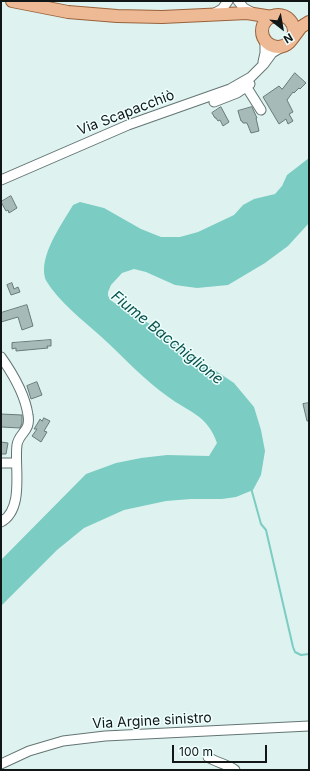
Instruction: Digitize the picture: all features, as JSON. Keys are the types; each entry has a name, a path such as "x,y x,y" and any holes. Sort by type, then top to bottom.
{"main road":[{"path":"12,1 68,12 117,16 162,17 253,13 272,17"},
{"path":"236,13 256,22 264,36 273,47 287,43 301,27 309,22"},
{"path":"264,36 265,22 272,17 280,15 298,21 309,19"},
{"path":"287,43 294,31 294,26 288,18"}],"street":[{"path":"213,14 222,10 230,1"},
{"path":"230,1 231,8 236,13"},
{"path":"238,1 244,8 253,13"},
{"path":"263,69 265,53 264,36"},
{"name":"Via Scapacchiò","path":"1,180 114,130 245,84 263,69 272,53 287,43"},
{"path":"195,108 229,96 245,84 261,110"},
{"path":"1,357 12,373 23,397 29,416 28,426 17,442 17,481 14,505 4,521 1,522"},
{"path":"1,463 16,463"},
{"name":"Via Argine sinistro","path":"1,764 29,751 63,741 106,736 309,726"},
{"path":"208,757 235,770"}],"water":[{"name":"Fiume Bacchiglione","path":"309,158 309,223 288,246 265,263 228,285 197,288 175,285 146,272 134,269 122,273 111,285 108,292 108,296 113,302 153,326 171,341 234,383 254,407 261,430 265,451 261,475 253,490 236,497 166,501 124,510 84,528 57,550 1,606 1,560 86,474 116,463 141,458 167,455 209,456 217,443 213,433 202,420 167,396 144,377 71,310 57,296 47,282 44,269 48,250 73,205 80,202 104,208 141,229 161,237 180,237 198,232 234,215 243,205 254,199 275,194 282,186 287,175"}],"building":[{"path":"295,73 306,83 300,89 299,88 294,93 293,92 287,100 293,112 289,114 293,121 288,124 286,119 279,124 263,97 279,86 282,89"},
{"path":"221,107 229,122 223,126 220,120 218,121 212,113"},
{"path":"252,107 257,118 259,131 251,133 247,123 243,123 241,121 238,111"},
{"path":"11,196 17,208 9,213 8,210 6,211 1,202"},
{"path":"12,283 14,289 18,287 20,292 11,295 7,285"},
{"path":"27,305 33,326 22,330 18,317 1,322 1,313"},
{"path":"51,340 51,346 47,346 48,348 16,351 16,348 12,349 12,343"},
{"path":"37,382 42,395 31,399 27,386"},
{"path":"309,403 309,421 307,421 303,404"},
{"path":"1,414 22,415 22,423 20,428 1,427"},
{"path":"44,418 50,421 44,431 47,432 41,442 32,436 37,429 34,429 40,419 42,421"},
{"path":"1,442 8,443 6,454 1,454"}],"waterway":[{"path":"251,488 261,524 266,530 293,647 295,652 301,655 309,654"}]}
